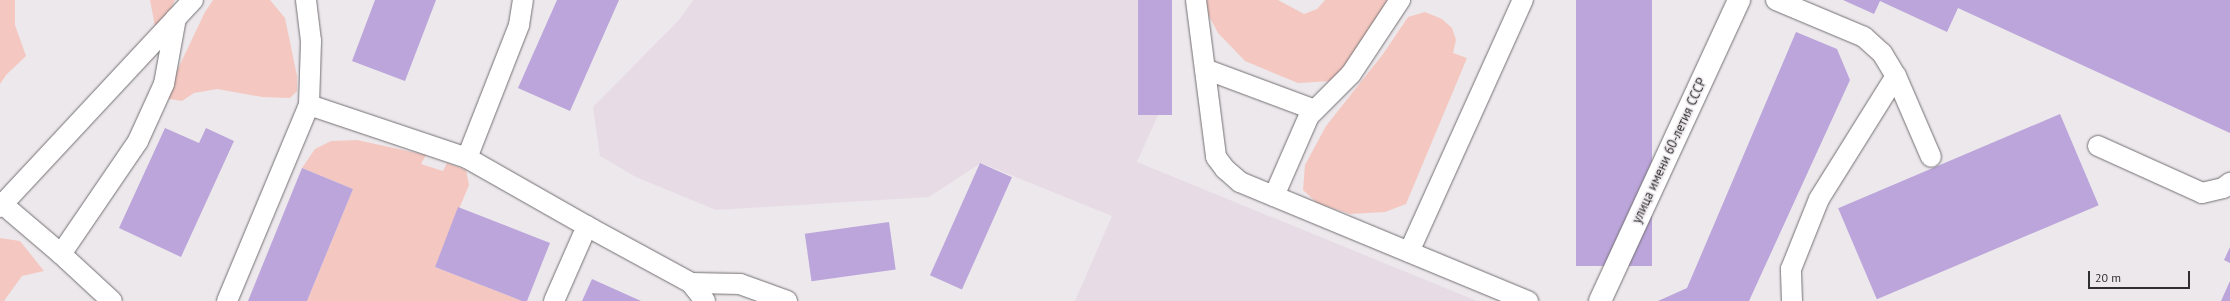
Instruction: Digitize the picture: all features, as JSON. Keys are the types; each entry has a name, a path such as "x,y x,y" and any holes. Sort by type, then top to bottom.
{"street":[{"name":"улица имени 60-летия СССР","path":"1600,301 1739,0"}],"lane":[{"path":"112,301 61,254 1,205 192,0"},
{"path":"227,301 309,105 311,41 306,0"},
{"path":"467,158 519,25 523,0"},
{"path":"1196,0 1216,157 1225,169 1240,182 1528,301"},
{"path":"1274,196 1309,116 1351,74 1400,0"},
{"path":"1409,252 1523,0"},
{"path":"1776,0 1864,37 1882,53 1896,76 1931,157"},
{"path":"61,254 138,141 164,84 176,18"},
{"path":"1205,69 1315,110"},
{"path":"1792,301 1791,269 1819,199 1896,76"},
{"path":"309,105 467,158 587,226 699,295 740,284 787,301"},
{"path":"2098,146 2202,192 2223,188 2230,183"},
{"path":"554,301 587,226"}],"shaded area":[{"path":"0,0 15,0 15,25 26,56 6,75 0,84"},
{"path":"150,0 175,0 157,39 153,16"},
{"path":"213,0 270,0 285,18 297,76 297,91 290,98 262,97 217,89 194,93 182,101 164,98 205,12"},
{"path":"693,0 1138,0 1159,113 1137,162 1477,301 1075,301 1112,216 981,163 929,197 716,210 636,177 600,156 593,107 679,20"},
{"path":"1206,0 1278,0 1304,14 1317,9 1325,0 1387,0 1361,45 1332,81 1298,83 1245,61 1218,33 1208,14"},
{"path":"1425,12 1442,19 1452,28 1456,40 1453,53 1467,58 1406,204 1385,212 1350,214 1317,203 1303,190 1305,165 1326,126 1383,54 1408,17"},
{"path":"357,140 426,155 421,164 443,171 447,163 466,170 469,185 435,267 522,301 307,301 353,189 302,168 315,149 331,141"},
{"path":"0,238 20,241 44,271 22,276 4,301 0,301"}],"building":[{"path":"375,0 436,0 405,81 352,61"},
{"path":"557,0 619,0 570,111 518,88"},
{"path":"1138,0 1172,0 1172,115 1138,115"},
{"path":"1576,0 1652,0 1652,266 1576,266"},
{"path":"1843,0 2230,0 2230,133 1958,8 1947,32 1880,1 1874,14"},
{"path":"1796,32 1837,49 1850,80 1749,301 1658,301 1687,288"},
{"path":"2060,114 2099,205 1877,299 1838,208"},
{"path":"165,128 199,143 206,128 234,141 181,257 119,228"},
{"path":"980,163 1012,177 962,290 930,275"},
{"path":"302,168 353,189 307,301 248,301"},
{"path":"458,207 550,243 527,301 522,301 435,267"},
{"path":"889,222 896,270 812,281 805,234"},
{"path":"2230,247 2230,263 2224,260"},
{"path":"592,279 641,301 582,301"},
{"path":"2230,281 2230,301 2221,301"}]}
